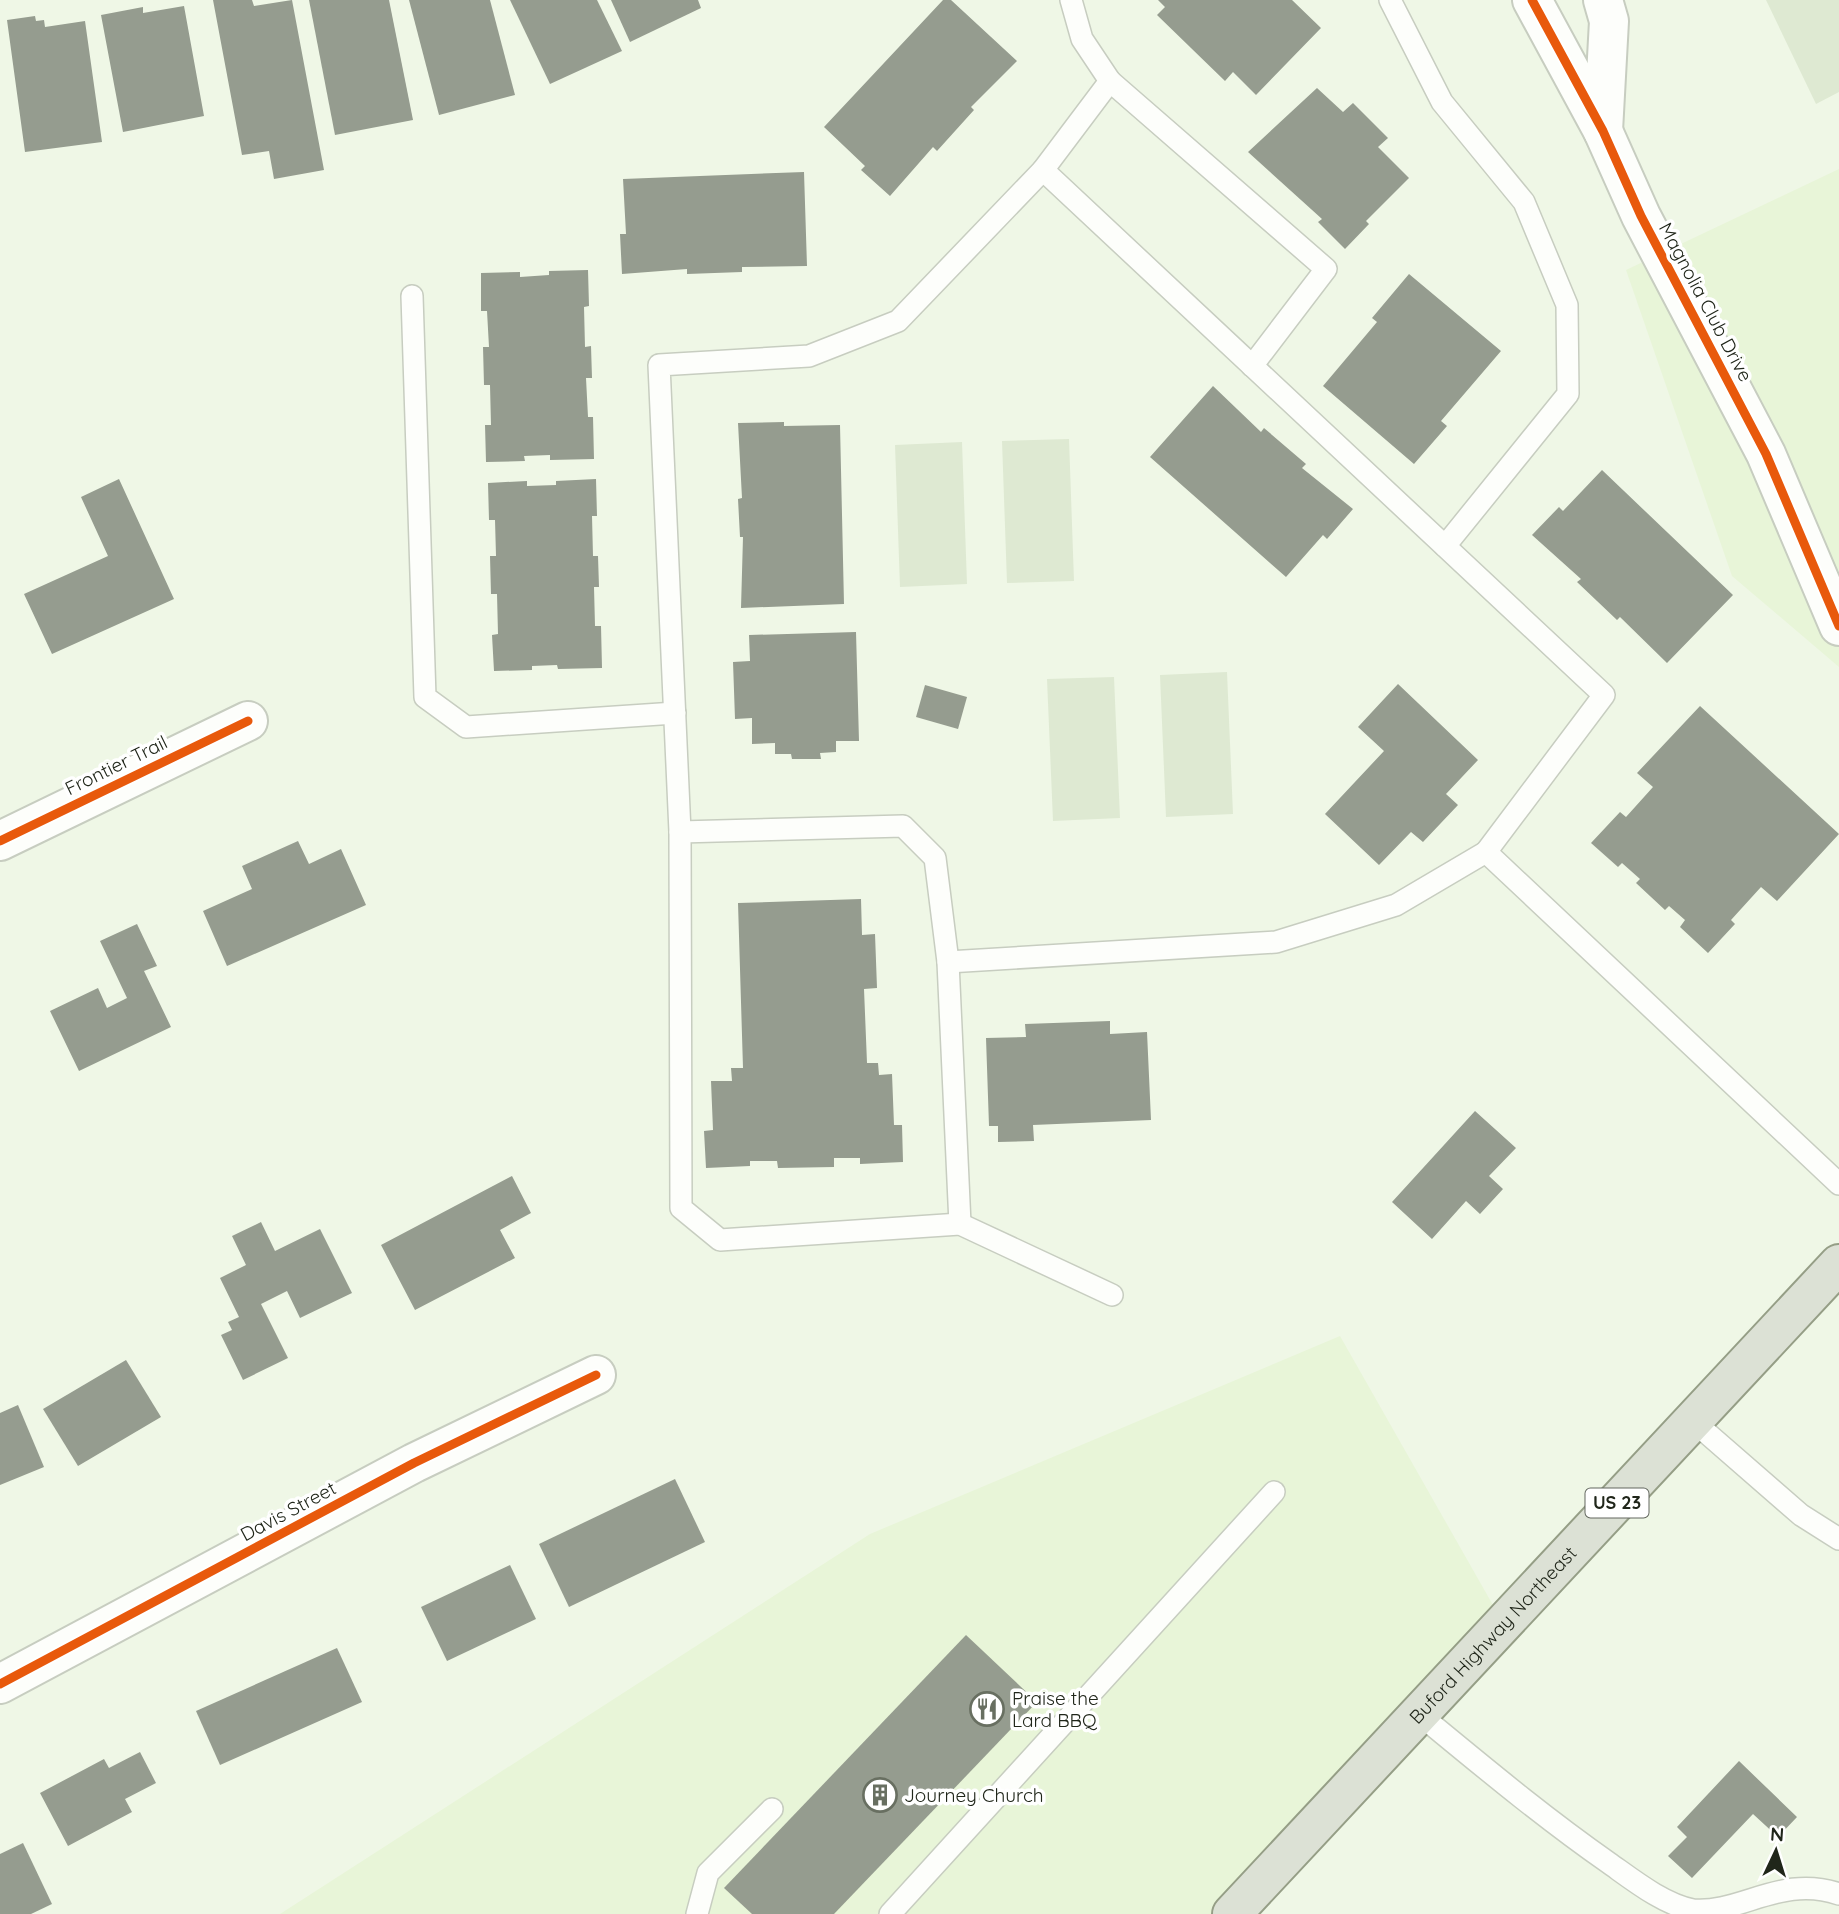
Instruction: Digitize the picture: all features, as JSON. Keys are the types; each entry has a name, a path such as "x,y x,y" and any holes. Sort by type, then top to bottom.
{"main road":[{"name":"Buford Highway Northeast","path":"1232,1914 1839,1264"}],"street":[{"name":"Magnolia Club Drive","path":"1532,0 1603,131 1641,216 1766,454 1839,626"},
{"name":"Magnolia Club Drive","path":"1603,0 1609,21 1603,131"},
{"name":"Frontier Trail","path":"0,841 248,721"},
{"name":"Davis Street","path":"0,1684 414,1463 596,1375"}],"lane":[{"path":"1072,0 1082,39 1110,81 1326,269 1252,366"},
{"path":"1390,0 1442,102 1524,202 1567,305 1568,394 1445,546"},
{"path":"1110,81 1043,170 898,321 810,356 659,365 680,832 681,1208 720,1240 960,1224 1112,1294"},
{"path":"948,962 1276,942 1396,905 1486,852 1604,695 1043,170"},
{"path":"412,296 425,697 466,727 675,713"},
{"path":"680,832 903,826 935,858 948,962 960,1224"},
{"path":"1486,852 1839,1184"},
{"path":"1693,1422 1801,1515 1839,1539"},
{"path":"890,1914 1275,1492"},
{"path":"1419,1714 1589,1849 1636,1882 1682,1907 1710,1911 1774,1892 1801,1889 1839,1894"},
{"path":"697,1914 708,1873 772,1809"}],"shaded area":[{"path":"1766,0 1839,0 1839,92 1816,104"},
{"path":"1839,169 1839,667 1732,576 1626,270"},
{"path":"1069,439 1074,581 1007,583 1002,441"},
{"path":"962,442 967,584 900,587 895,445"},
{"path":"1227,672 1233,814 1166,817 1160,675"},
{"path":"1114,677 1120,818 1053,821 1047,679"},
{"path":"1340,1336 1506,1628 1249,1914 280,1914 870,1534"}],"building":[{"path":"213,0 252,0 254,6 292,0 324,170 274,179 269,151 242,155"},
{"path":"309,0 389,0 413,120 335,135"},
{"path":"409,0 490,0 515,95 439,115"},
{"path":"510,0 597,0 622,51 550,84"},
{"path":"611,0 698,0 701,8 630,42"},
{"path":"943,0 951,0 1017,61 971,107 974,110 937,151 933,147 890,196 861,170 865,166 824,127"},
{"path":"1158,0 1292,0 1321,28 1256,95 1233,72 1225,81 1157,15 1165,7"},
{"path":"184,6 204,116 123,132 101,15 143,7 143,13"},
{"path":"35,16 36,21 44,20 45,27 85,21 102,142 25,152 7,20"},
{"path":"1317,88 1343,112 1353,103 1388,138 1378,147 1409,178 1366,221 1369,224 1345,249 1318,222 1322,219 1248,152"},
{"path":"804,172 807,266 742,267 742,272 687,274 687,269 622,274 620,234 626,234 623,179"},
{"path":"588,270 589,306 584,307 585,347 591,346 592,378 586,378 588,417 593,417 594,459 550,460 550,455 524,456 525,461 486,462 485,425 491,425 490,385 484,385 483,347 489,347 487,311 481,311 481,273 520,272 520,277 549,275 549,271"},
{"path":"1409,274 1501,351 1441,421 1447,426 1414,464 1323,386 1377,322 1372,318"},
{"path":"1213,386 1261,432 1264,428 1306,464 1302,468 1353,509 1327,539 1323,535 1286,577 1150,457"},
{"path":"784,422 784,426 840,425 844,604 741,608 743,537 740,537 738,499 742,498 738,423"},
{"path":"1602,470 1733,595 1667,663 1620,617 1617,620 1577,582 1581,579 1532,535 1559,507 1563,511"},
{"path":"119,479 174,599 52,654 24,594 108,556 81,497"},
{"path":"596,479 597,516 592,516 593,556 598,556 599,587 594,587 595,626 601,626 602,668 558,669 557,665 532,666 532,670 494,671 492,635 498,634 497,594 491,594 490,556 496,556 495,520 489,520 488,483 527,481 527,486 556,485 556,481"},
{"path":"856,632 859,741 836,741 836,752 820,753 821,759 792,759 791,754 775,754 775,743 752,744 752,718 735,719 733,662 750,661 749,635"},
{"path":"1398,684 1478,760 1446,794 1458,805 1423,842 1411,832 1379,865 1325,814 1384,751 1358,727"},
{"path":"925,685 967,697 958,729 916,717"},
{"path":"1700,706 1839,834 1777,901 1761,887 1731,920 1735,924 1708,953 1680,927 1685,920 1669,906 1665,910 1636,883 1640,879 1622,863 1618,867 1591,843 1620,812 1626,817 1653,787 1637,773"},
{"path":"298,841 309,864 341,849 366,905 227,966 203,911 252,889 242,866"},
{"path":"861,899 862,935 875,934 877,988 864,989 867,1063 878,1063 879,1075 892,1074 894,1125 902,1125 903,1162 860,1164 860,1158 834,1158 834,1167 778,1168 777,1161 750,1161 750,1166 706,1168 704,1131 713,1130 711,1081 732,1081 731,1068 743,1068 738,903"},
{"path":"137,924 157,966 144,971 171,1027 79,1071 50,1011 98,988 107,1008 127,998 100,941"},
{"path":"1110,1021 1110,1034 1147,1032 1151,1120 1033,1125 1034,1141 998,1142 998,1126 989,1126 986,1038 1026,1037 1025,1024"},
{"path":"1475,1111 1516,1148 1489,1176 1503,1189 1480,1214 1466,1201 1432,1239 1392,1202"},
{"path":"512,1176 531,1213 500,1230 515,1258 415,1310 381,1245"},
{"path":"261,1222 275,1251 320,1229 352,1293 300,1318 287,1291 261,1304 288,1358 243,1380 221,1335 232,1330 228,1322 239,1317 220,1278 246,1265 232,1236"},
{"path":"126,1360 161,1417 78,1466 43,1409"},
{"path":"18,1405 44,1467 0,1485 0,1413"},
{"path":"675,1479 705,1542 569,1607 539,1544"},
{"path":"510,1565 536,1619 447,1661 421,1607"},
{"name":"Journey Church","path":"966,1635 1037,1702 834,1914 752,1914 724,1888"},
{"path":"337,1648 362,1702 220,1765 196,1711"},
{"path":"140,1752 156,1783 125,1799 132,1812 68,1846 40,1793 104,1759 109,1768"},
{"path":"1739,1761 1797,1817 1778,1837 1753,1814 1692,1878 1668,1856 1687,1837 1677,1827"},
{"path":"23,1843 52,1904 31,1914 0,1914 0,1854"}],"cycle path":[{"path":"1532,0 1603,131 1641,216 1766,454 1839,626"},
{"path":"0,841 248,721"},
{"path":"0,1684 414,1463 596,1375"}],"place":[{"name":"Praise the Lard BBQ","path":"987,1709"},
{"name":"Journey Church","path":"880,1795"}]}
